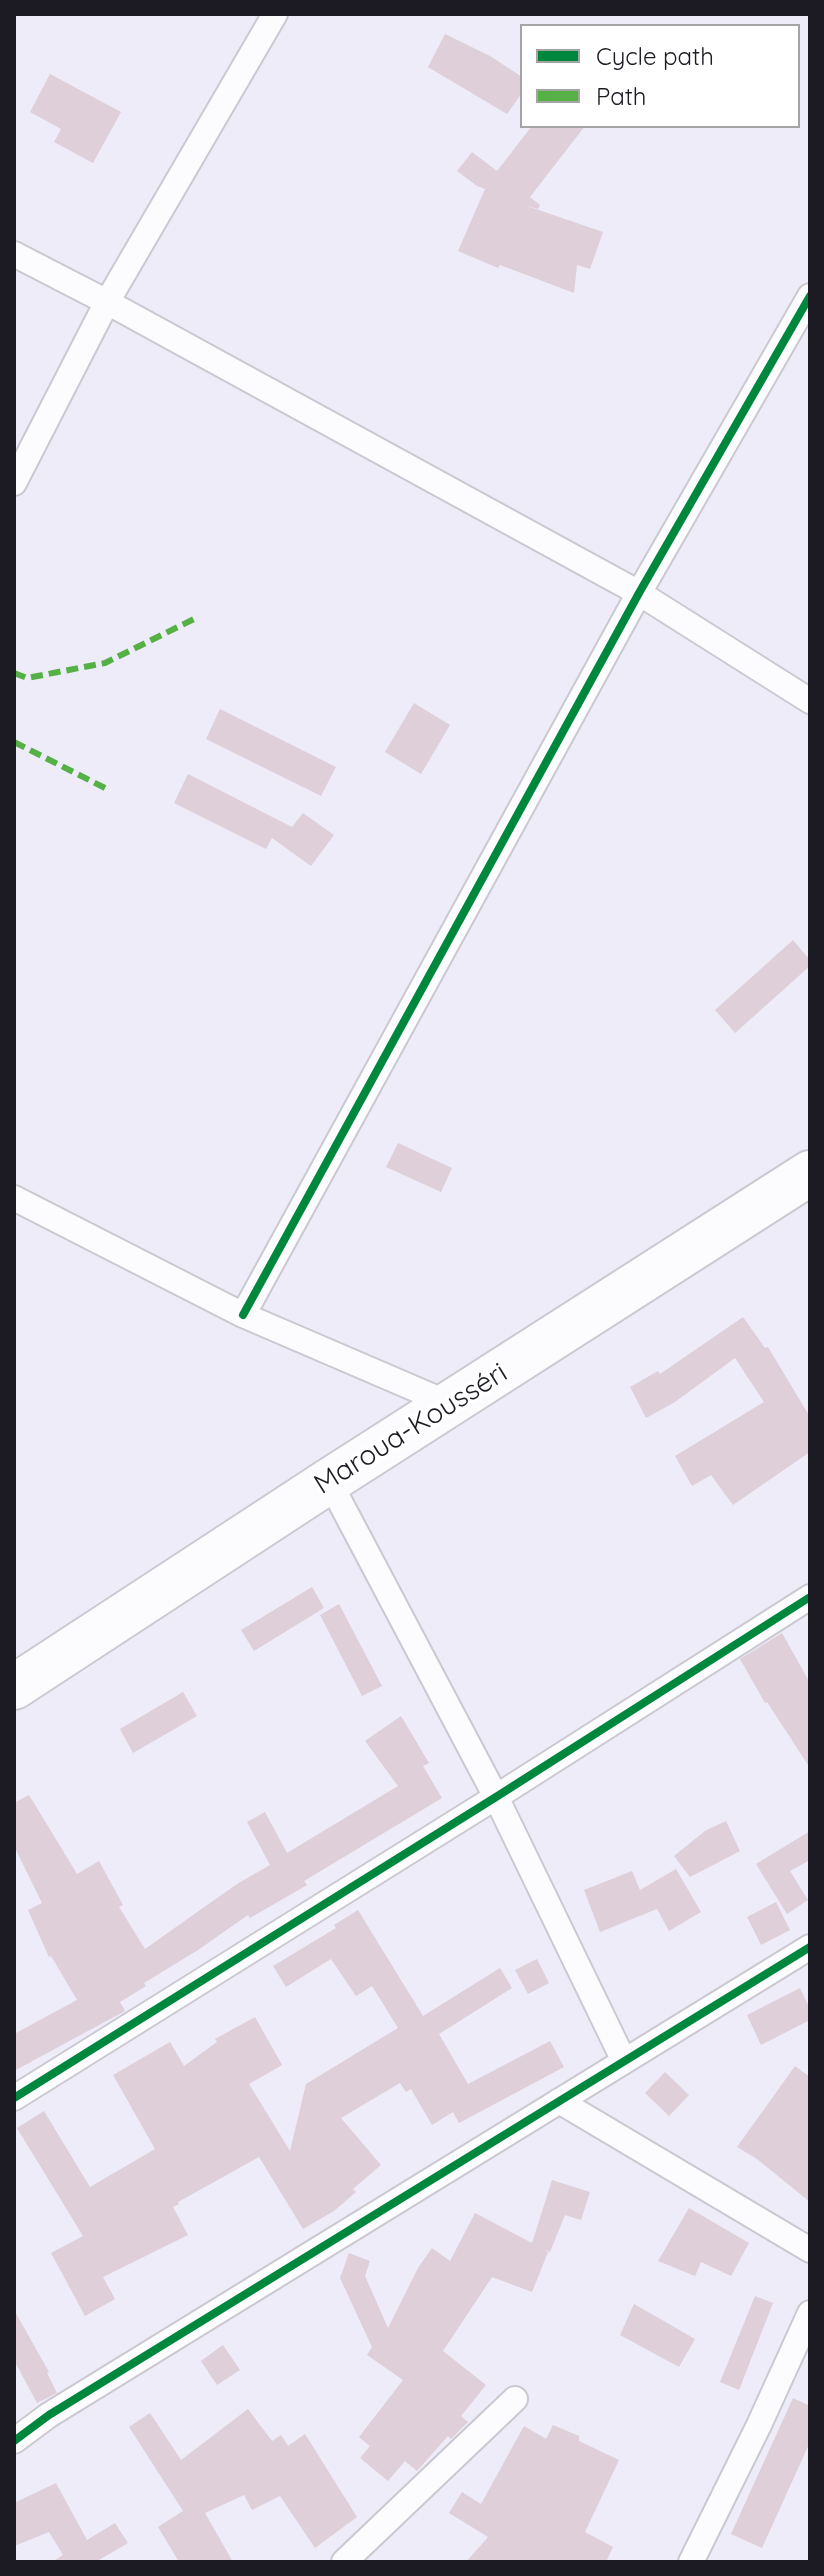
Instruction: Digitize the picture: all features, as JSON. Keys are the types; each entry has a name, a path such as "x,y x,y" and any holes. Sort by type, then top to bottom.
{"highway":[{"name":"Maroua-Kousséri","path":"14,1687 810,1173"}],"street":[{"path":"14,483 107,302 275,14"},
{"path":"14,254 639,593 810,701"},
{"path":"243,1315 639,593 810,296"},
{"path":"14,1198 243,1315 450,1404"},
{"path":"329,1481 496,1797 624,2061"},
{"path":"14,2098 810,1597"},
{"path":"14,2441 63,2407 810,1947"},
{"path":"559,2101 810,2250"},
{"path":"691,2562 810,2313"},
{"path":"344,2562 515,2399"}],"building":[{"path":"445,34 490,56 520,76 520,96 507,114 428,67"},
{"path":"50,74 121,112 93,163 54,142 61,129 30,112"},
{"path":"530,128 583,128 530,197 540,205 538,209 524,205 603,232 590,269 577,265 574,293 458,251 485,189 457,171 472,152 497,171"},
{"path":"414,703 450,725 421,774 385,752"},
{"path":"220,709 336,767 321,796 206,739"},
{"path":"188,774 292,827 303,813 334,835 311,866 272,838 266,849 174,803"},
{"path":"793,940 810,960 810,966 735,1033 715,1010"},
{"path":"398,1143 452,1168 441,1192 386,1167"},
{"path":"743,1317 765,1348 768,1347 810,1417 810,1452 733,1505 711,1475 692,1486 675,1456 764,1402 735,1358 675,1402 646,1418 630,1387 658,1371 660,1374"},
{"path":"312,1587 324,1608 254,1651 241,1630"},
{"path":"339,1604 382,1686 362,1696 320,1615"},
{"path":"782,1633 810,1683 810,1768 765,1703 740,1659"},
{"path":"183,1692 197,1716 133,1753 120,1729"},
{"path":"401,1716 429,1763 423,1766 442,1798 304,1881 307,1885 250,1918 248,1915 144,1983 146,1986 120,2002 125,2011 14,2071 14,2034 77,2000 49,1957 28,1910 42,1903 14,1846 14,1803 29,1795 77,1874 99,1861 123,1905 119,1907 145,1949 237,1884 270,1865 247,1822 265,1812 287,1853 398,1786 365,1741"},
{"path":"726,1821 740,1851 690,1877 674,1856 705,1831"},
{"path":"810,1831 810,1860 790,1871 808,1900 787,1914 756,1864"},
{"path":"676,1869 701,1912 669,1931 657,1909 600,1932 584,1890 632,1871 640,1890"},
{"path":"776,1902 790,1930 761,1945 747,1917"},
{"path":"358,1910 423,2016 500,1968 512,1988 439,2034 468,2084 550,2041 564,2067 459,2123 453,2112 432,2125 411,2089 406,2092 400,2083 341,2118 381,2165 353,2189 356,2192 334,2211 303,2229 259,2157 178,2202 173,2207 188,2235 103,2277 115,2299 85,2316 51,2253 83,2236 17,2128 44,2111 90,2187 155,2149 113,2075 170,2042 184,2066 217,2042 215,2039 255,2017 282,2065 249,2084 290,2151 306,2084 398,2028 372,1986 356,1996 331,1959 286,1987 273,1966 336,1928 334,1925"},
{"path":"537,1959 549,1983 528,1994 515,1970"},
{"path":"800,1988 810,2009 810,2020 761,2045 747,2015"},
{"path":"795,2066 810,2077 810,2202 757,2159 737,2147"},
{"path":"665,2072 689,2095 669,2116 645,2093"},
{"path":"552,2180 590,2192 581,2220 565,2215 550,2252 543,2249 548,2252 532,2292 492,2277 443,2351 486,2385 461,2416 468,2422 451,2439 448,2436 417,2471 405,2461 388,2481 360,2458 370,2446 359,2437 403,2380 367,2355 372,2347 340,2278 349,2253 370,2261 365,2276 388,2328 418,2268 432,2248 450,2261 475,2213 532,2243"},
{"path":"689,2208 749,2243 731,2276 701,2262 695,2276 658,2261"},
{"path":"755,2296 773,2303 739,2390 720,2382"},
{"path":"634,2304 695,2339 679,2367 620,2335"},
{"path":"14,2310 49,2372 57,2393 37,2403 14,2360"},
{"path":"223,2345 240,2370 217,2385 201,2361"},
{"path":"793,2398 810,2406 810,2442 762,2548 731,2534"},
{"path":"248,2409 272,2441 281,2435 288,2446 305,2434 357,2517 315,2548 280,2496 252,2510 244,2495 205,2513 233,2562 179,2562 158,2527 183,2511 129,2427 150,2413 181,2460"},
{"path":"553,2425 579,2436 579,2441 619,2460 585,2532 613,2547 606,2562 466,2562 488,2537 449,2513 462,2492 481,2504 524,2426 546,2439"},
{"path":"56,2483 87,2540 115,2523 128,2543 100,2562 52,2562 63,2555 49,2532 14,2546 14,2503"}],"marked path":[{"path":"14,673 27,678 105,663 194,619"},
{"path":"14,742 107,789"}],"cycle path":[{"path":"243,1315 639,593 810,296"},
{"path":"14,2098 810,1597"},
{"path":"14,2441 49,2415 810,1947"}]}
